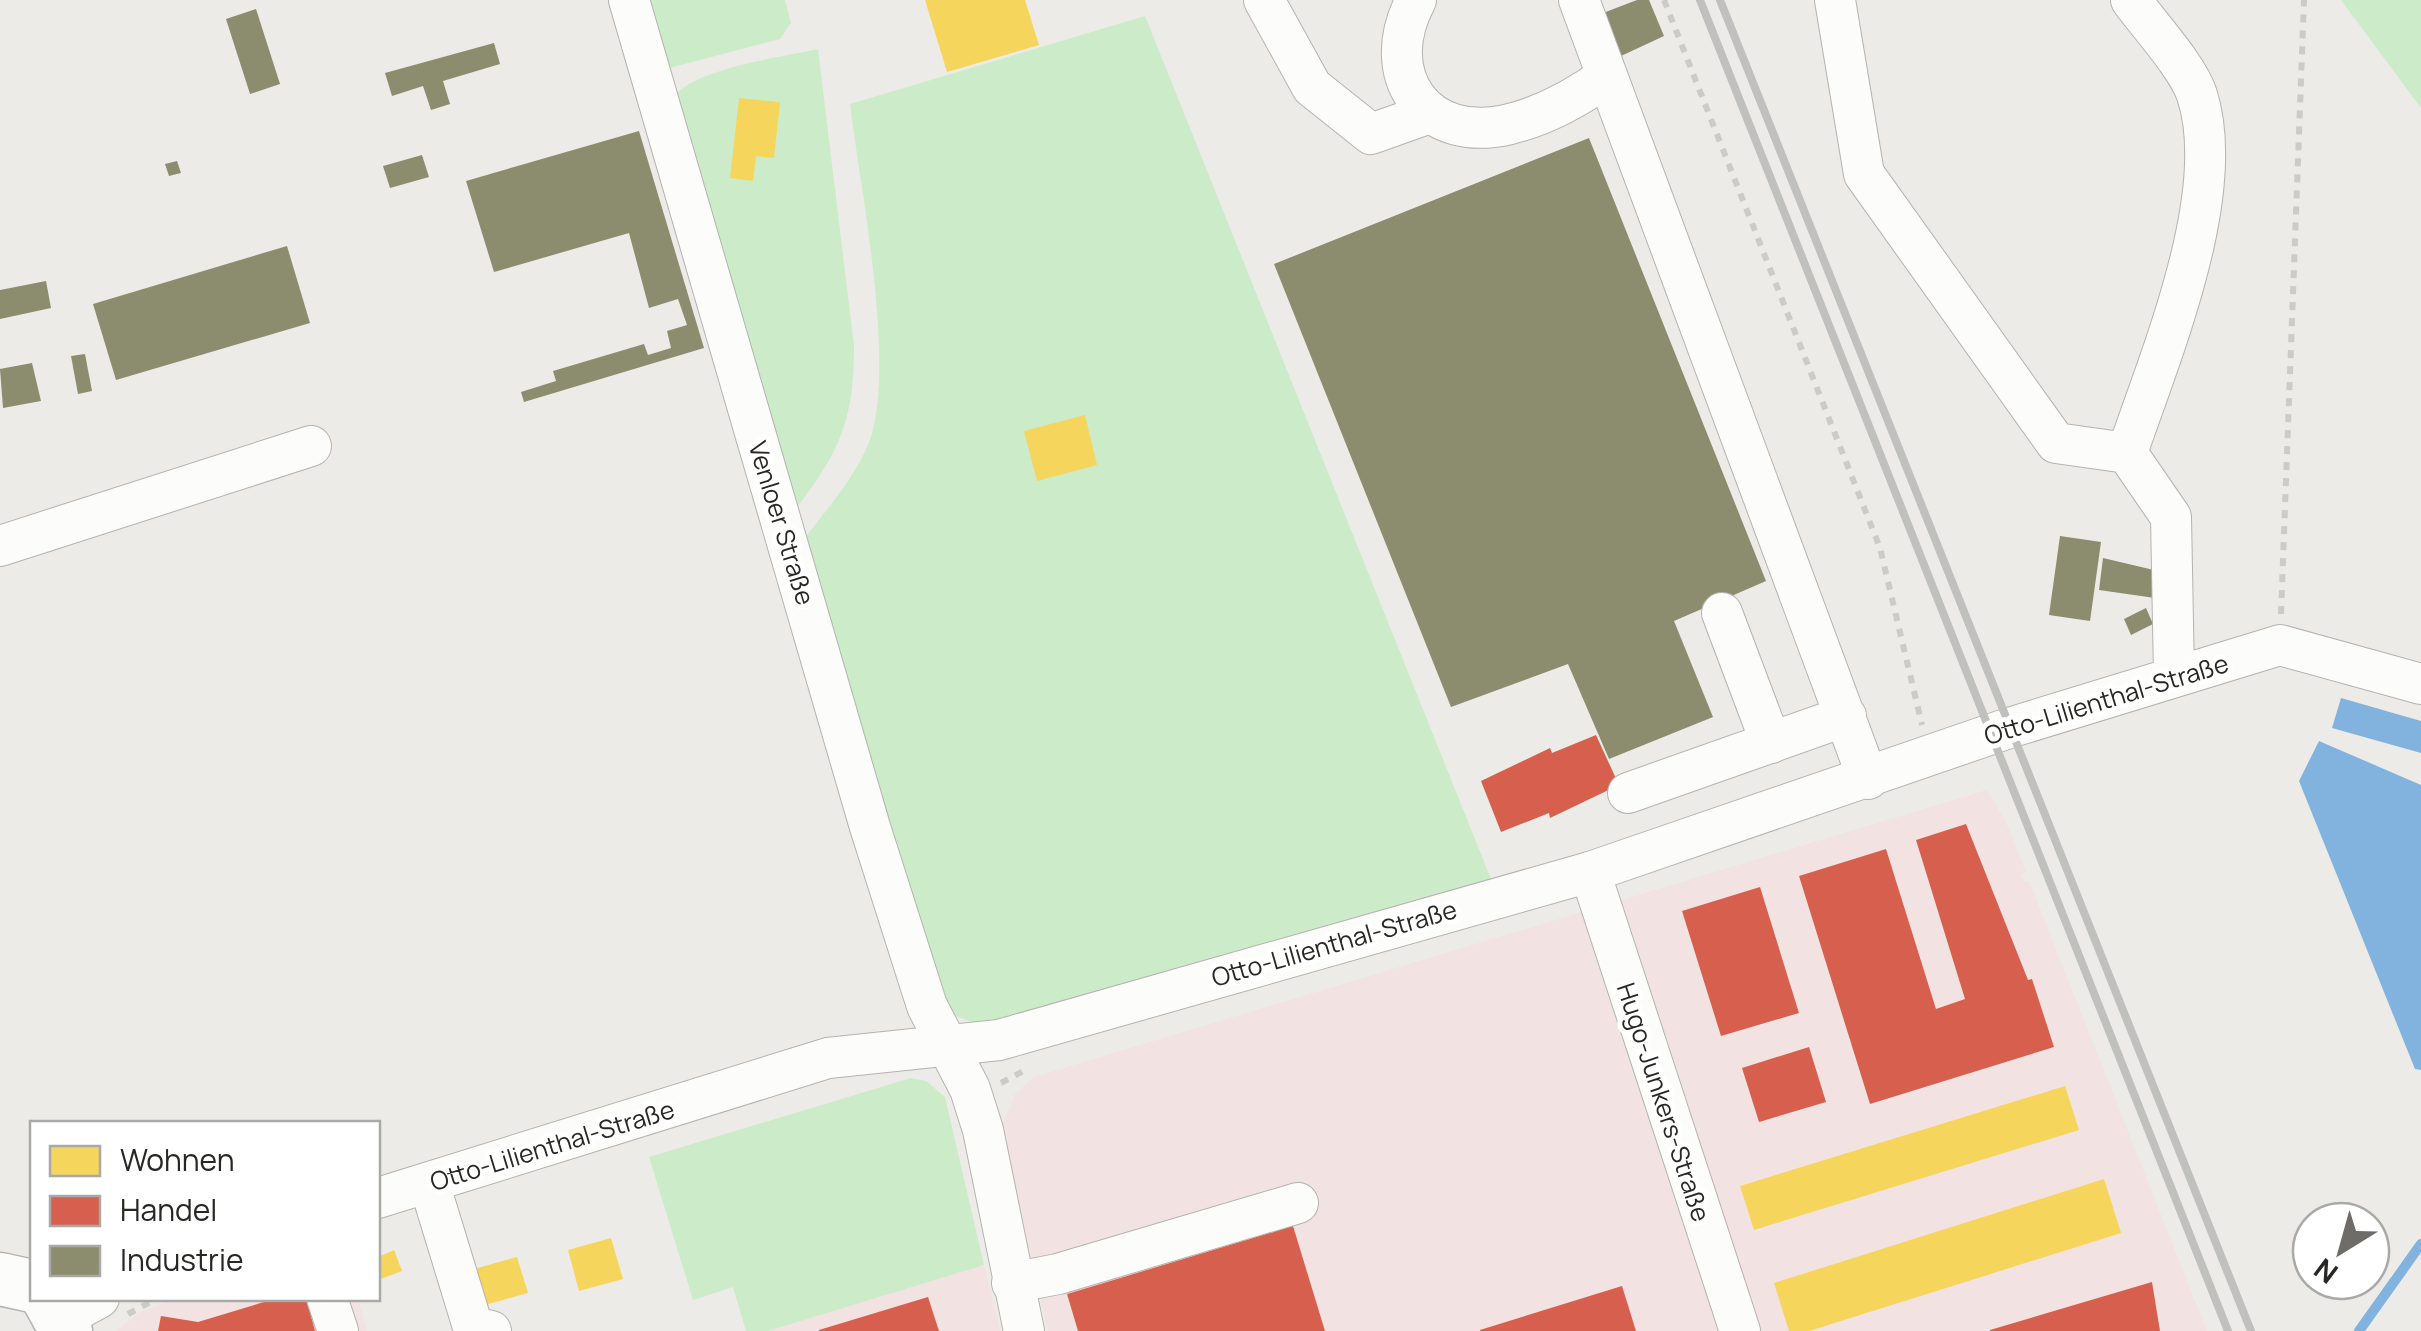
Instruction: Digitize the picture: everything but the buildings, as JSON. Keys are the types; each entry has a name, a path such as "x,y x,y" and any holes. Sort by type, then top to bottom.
{"main road":[{"path":"0,1279 30,1292"}],"street":[{"name":"Venloer Straße","path":"629,0 870,827 927,1006 970,1089 983,1130 1024,1331"},
{"path":"1264,0 1312,87 1370,134 1430,113"},
{"path":"1416,0 1399,54 1407,89 1430,113 1462,126 1508,125 1573,100 1606,76"},
{"path":"1579,0 1868,778"},
{"path":"1836,0 1864,174 2056,443 2128,453 2171,517 2174,676"},
{"path":"2128,453 2180,298 2208,166 2196,92 2131,0"},
{"path":"0,546 311,446"},
{"path":"1722,613 1771,743"},
{"name":"Otto-Lilienthal-Straße","path":"380,1197 828,1058 998,1040 1590,872 1934,754 2280,645"},
{"path":"2280,645 2421,684"},
{"path":"1628,793 1846,716"},
{"name":"Hugo-Junkers-Straße","path":"1590,872 1740,1331"},
{"path":"429,1183 473,1328 491,1331"},
{"path":"1012,1283 1058,1274 1298,1203"},
{"path":"328,1301 338,1331"}],"path":[{"path":"1664,0 1880,548 1917,713 1934,754"},
{"path":"2280,645 2304,0"}],"shaded area":[{"path":"1987,790 2005,820 2026,872 2021,875 2025,882 2029,881 2207,1331 1048,1331 1001,1128 1015,1094 1034,1077"},
{"path":"984,1265 1000,1331 768,1331"},
{"path":"169,1301 359,1301 367,1331 116,1331 142,1311"}],"green space":[{"path":"641,0 785,0 791,23 780,39 669,68"},
{"path":"2341,0 2421,0 2421,108"},
{"path":"1145,16 1491,879 1021,1020 980,1025 948,1013 804,539 855,470 868,445 876,413 879,372 874,278 850,104"},
{"path":"818,49 854,346 853,372 841,434 823,470 795,510 675,95 721,71"},
{"path":"911,1078 926,1081 945,1097 984,1265 768,1331 746,1331 733,1287 693,1300 649,1157"}],"water":[{"path":"2341,698 2421,721 2421,753 2332,728"},
{"path":"2319,741 2421,785 2421,1070 2415,1069 2299,781"}],"waterway":[{"path":"2359,1331 2421,1244"}],"railway":[{"path":"1700,0 2228,1331"},
{"path":"1720,0 2251,1331"}]}
